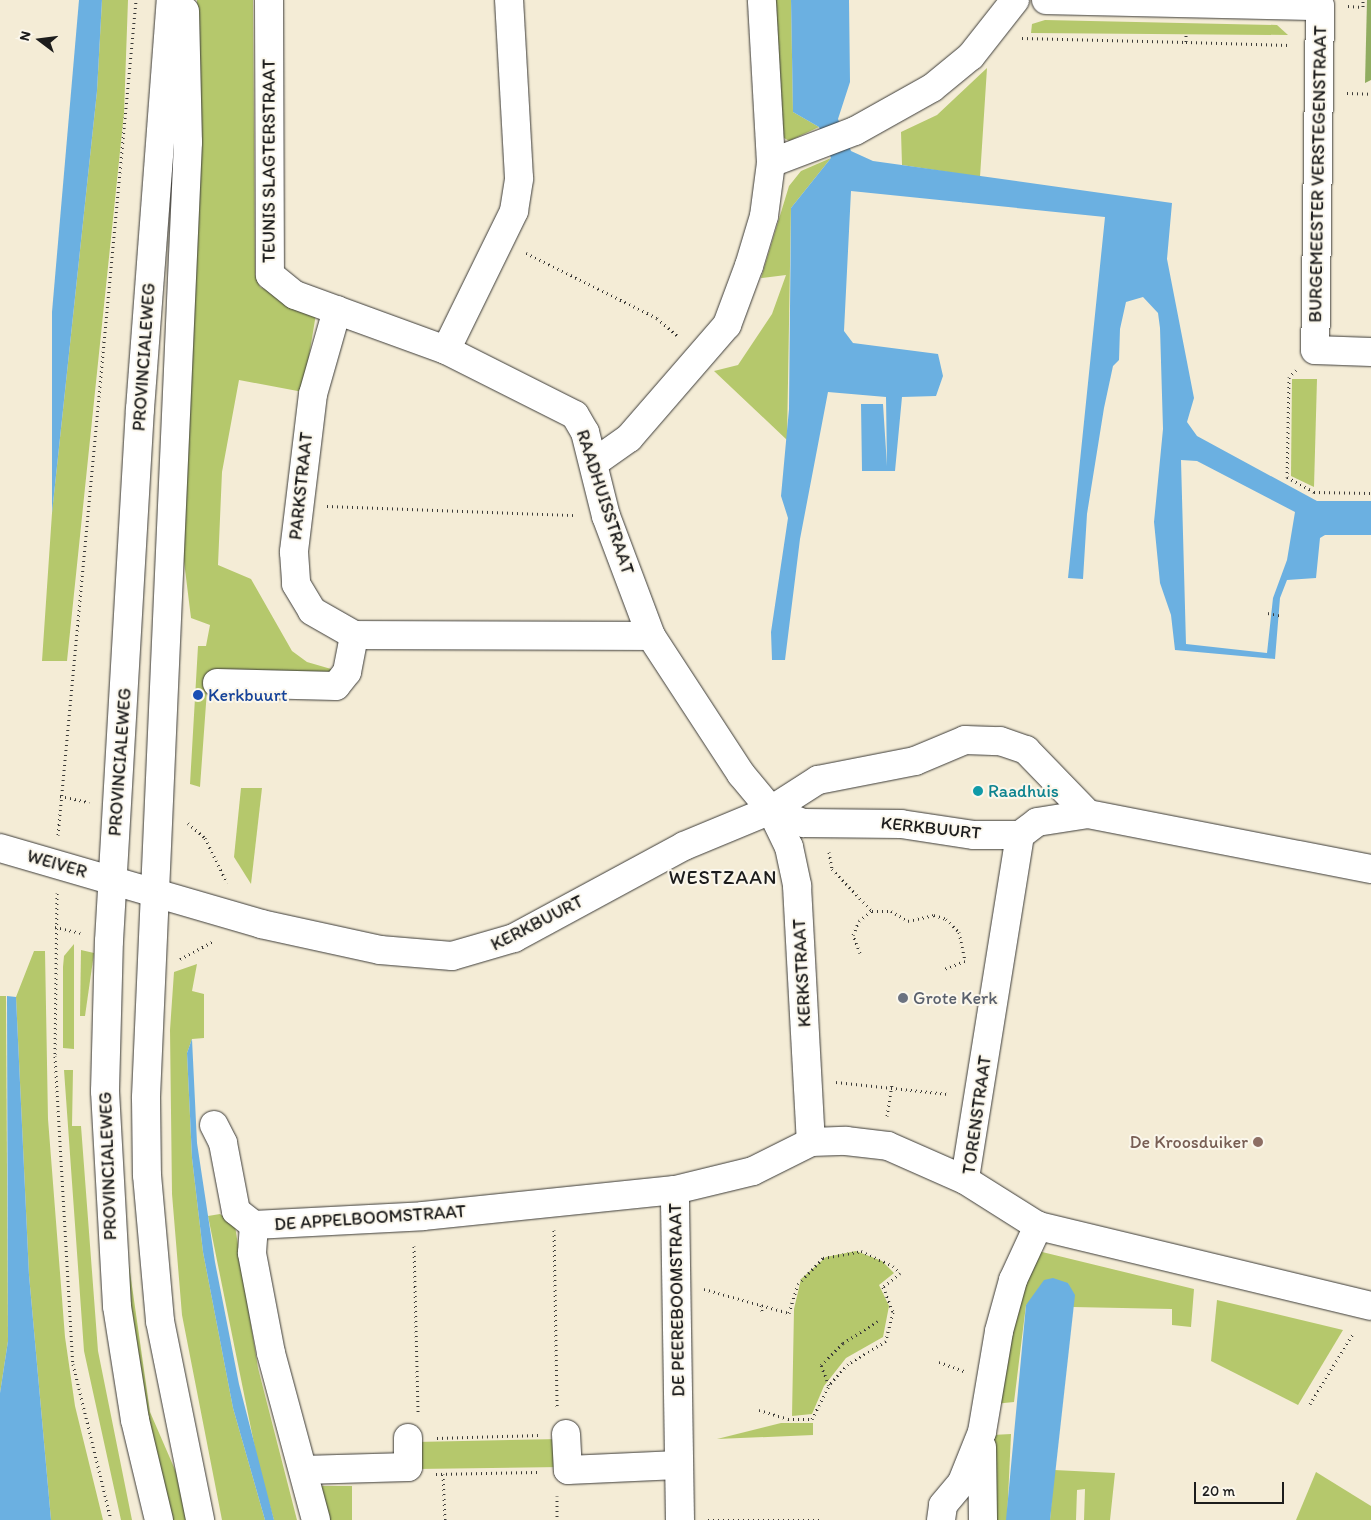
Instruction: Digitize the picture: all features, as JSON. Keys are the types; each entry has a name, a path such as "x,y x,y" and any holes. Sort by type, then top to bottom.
{"street":[{"name":"PROVINCIALEWEG","path":"159,1520 128,1379 110,1230 105,1091 113,880 144,341 171,0"},
{"name":"PROVINCIALEWEG","path":"185,0 188,142 146,1098 151,1233 169,1377 200,1520"},
{"name":"TEUNIS SLAGTERSTRAAT","path":"269,0 268,266 284,289 336,310"},
{"path":"446,350 514,211 519,178 509,0"},
{"path":"595,462 629,438 727,325 749,266 764,216 771,163 762,0"},
{"path":"771,163 855,131 932,88 989,37 1015,0"},
{"name":"BURGEMEESTER VERSTEGENSTRAAT","path":"1046,0 1320,6 1315,350"},
{"name":"RAADHUISSTRAAT","path":"336,310 446,350 576,416 595,462 606,516 651,636 741,774 771,810"},
{"name":"PARKSTRAAT","path":"336,310 312,394 299,504 296,584 312,611 354,635 651,636"},
{"path":"1315,350 1371,352"},
{"path":"217,683 336,686 347,672 354,635"},
{"name":"KERKBUURT","path":"113,880 262,924 380,950 452,956 514,938 684,846 771,810 818,780 915,762 965,740 991,740 1026,750 1088,814"},
{"name":"KERKBUURT","path":"771,810 804,823 823,821 1020,835"},
{"name":"KERKSTRAAT","path":"771,810 790,847 798,886 810,1142"},
{"path":"1020,835 1037,822 1088,814 1371,869"},
{"name":"TORENSTRAAT","path":"1020,835 965,1180 1038,1226 1371,1306"},
{"name":"WEIVER","path":"0,848 113,880"},
{"path":"214,1125 223,1143 236,1211 254,1225"},
{"path":"810,1142 888,1146 965,1180"},
{"name":"DE PEEREBOOMSTRAAT","path":"680,1520 675,1190 753,1171 810,1142"},
{"name":"DE APPELBOOMSTRAAT","path":"316,1520 272,1353 252,1253 254,1225 413,1216 675,1190"},
{"path":"983,1520 982,1432 999,1331 1013,1280 1038,1226"},
{"path":"941,1520 943,1505 962,1482 982,1432"},
{"path":"562,1435 568,1470 678,1465"},
{"path":"303,1470 408,1467 413,1438"}],"path":[{"path":"57,864 136,0"},
{"path":"1186,42 1192,2"},
{"path":"989,37 1293,45 1320,41"},
{"path":"500,239 657,318 701,357"},
{"path":"1315,350 1289,377 1287,478 1314,492 1371,493"},
{"path":"299,504 606,516"},
{"path":"1268,614 1282,616"},
{"path":"823,821 832,869 872,911"},
{"path":"860,953 853,935 859,921 872,911 891,911 908,920 934,915 946,919 959,932 965,961 944,969"},
{"path":"55,927 54,1056 73,1364 111,1520"},
{"path":"808,1080 892,1085 958,1096"},
{"path":"890,1102 892,1085"},
{"path":"413,1216 413,1438 562,1435 553,1202"},
{"path":"698,1287 789,1313 805,1275 836,1253 872,1253 900,1273 883,1287 893,1312 886,1341 848,1364 829,1385 812,1419 788,1419 760,1410"},
{"path":"761,1305 762,1311"},
{"path":"1310,1404 1371,1306"},
{"path":"829,1385 821,1366 842,1343 878,1322"},
{"path":"408,1467 417,1475 568,1470"},
{"path":"443,1474 445,1520"},
{"path":"706,1520 820,1520"}],"green space":[{"path":"102,0 128,0 124,113 67,661 42,661 52,513 97,91"},
{"path":"197,0 253,0 255,275 260,287 316,314 303,392 239,380 222,472 218,565 251,579 292,651 307,662 338,671 332,678 207,690 200,787 190,784 198,646 206,646 210,625 191,618 179,521"},
{"path":"772,0 791,0 793,112 819,127 789,141 781,136"},
{"path":"1367,0 1371,0 1371,80 1365,83"},
{"path":"1045,20 1277,25 1288,35 1031,33 1032,24"},
{"path":"987,68 980,177 902,165 901,132 937,115"},
{"path":"831,158 791,208 787,440 714,371 738,365 772,314 786,275 761,278 789,186 801,171"},
{"path":"1292,379 1317,379 1314,487 1291,476"},
{"path":"241,788 262,788 251,884 234,857"},
{"path":"74,944 74,1049 63,1048 63,967 64,956"},
{"path":"81,950 94,953 85,1016 80,1016"},
{"path":"34,951 45,951 48,1119 65,1337 75,1406 103,1520 51,1520 29,1275 16,997"},
{"path":"197,964 192,991 204,994 204,1038 192,1039 187,1053 192,1158 203,1252 233,1408 265,1520 222,1520 182,1315 172,1194 170,1030 174,972"},
{"path":"0,996 6,996 8,1341 0,1393"},
{"path":"64,1070 73,1070 72,1126 81,1126 98,1351 132,1520 121,1520 84,1351"},
{"path":"220,1214 235,1226 258,1368 297,1520 274,1520 259,1468 208,1216"},
{"path":"856,1251 882,1261 894,1273 879,1285 889,1306 883,1337 846,1358 824,1386 812,1414 792,1416 794,1309 801,1279 826,1257"},
{"path":"1038,1251 1194,1289 1191,1327 1172,1325 1172,1309 1073,1307 1068,1283 1026,1305 1014,1402 994,1404 1021,1286"},
{"path":"128,1258 150,1412 179,1479 190,1520 167,1520 130,1340"},
{"path":"1217,1300 1343,1330 1298,1405 1211,1361"},
{"path":"781,1423 813,1423 813,1435 717,1439"},
{"path":"1011,1434 1007,1520 989,1520 992,1435"},
{"path":"560,1439 561,1467 416,1469 415,1442"},
{"path":"1054,1470 1115,1473 1110,1520 1084,1520 1085,1489 1077,1490 1076,1520 1050,1520"},
{"path":"1316,1472 1371,1506 1371,1520 1296,1520"},
{"path":"313,1486 352,1486 352,1520 322,1520"}],"water":[{"path":"79,0 102,0 97,91 52,513 52,312"},
{"path":"791,0 849,0 850,82 838,119 851,151 873,161 1172,203 1167,259 1194,398 1187,422 1197,436 1317,501 1371,501 1371,535 1325,535 1320,538 1316,578 1287,580 1280,598 1275,659 1175,650 1171,615 1160,583 1154,522 1163,429 1160,328 1158,313 1143,297 1126,302 1120,329 1119,360 1113,366 1104,408 1087,514 1083,579 1068,578 1105,217 851,191 844,331 853,343 938,354 943,376 936,396 902,397 895,471 862,471 861,404 883,404 887,466 886,397 828,392 800,539 785,660 772,660 771,632 788,518 781,496 789,409 791,208 831,158 819,127 793,112","holes":["1181,460 1197,461 1295,512 1287,560 1273,598 1267,653 1186,644"]},
{"path":"7,996 16,997 29,1275 51,1520 0,1520 0,1393 8,1341"},
{"path":"192,1039 197,1143 215,1262 239,1384 274,1520 265,1520 233,1408 203,1252 192,1158 187,1053"},
{"path":"1053,1278 1068,1283 1075,1295 1050,1520 1006,1520 1026,1305 1044,1280"}],"place":[{"name":"Kerkbuurt","path":"198,695"},
{"name":"Raadhuis","path":"978,791"},
{"name":"Grote Kerk","path":"903,998"},
{"name":"De Kroosduiker","path":"1258,1142"}],"district":[{"name":"WESTZAAN","path":"723,877"}]}
